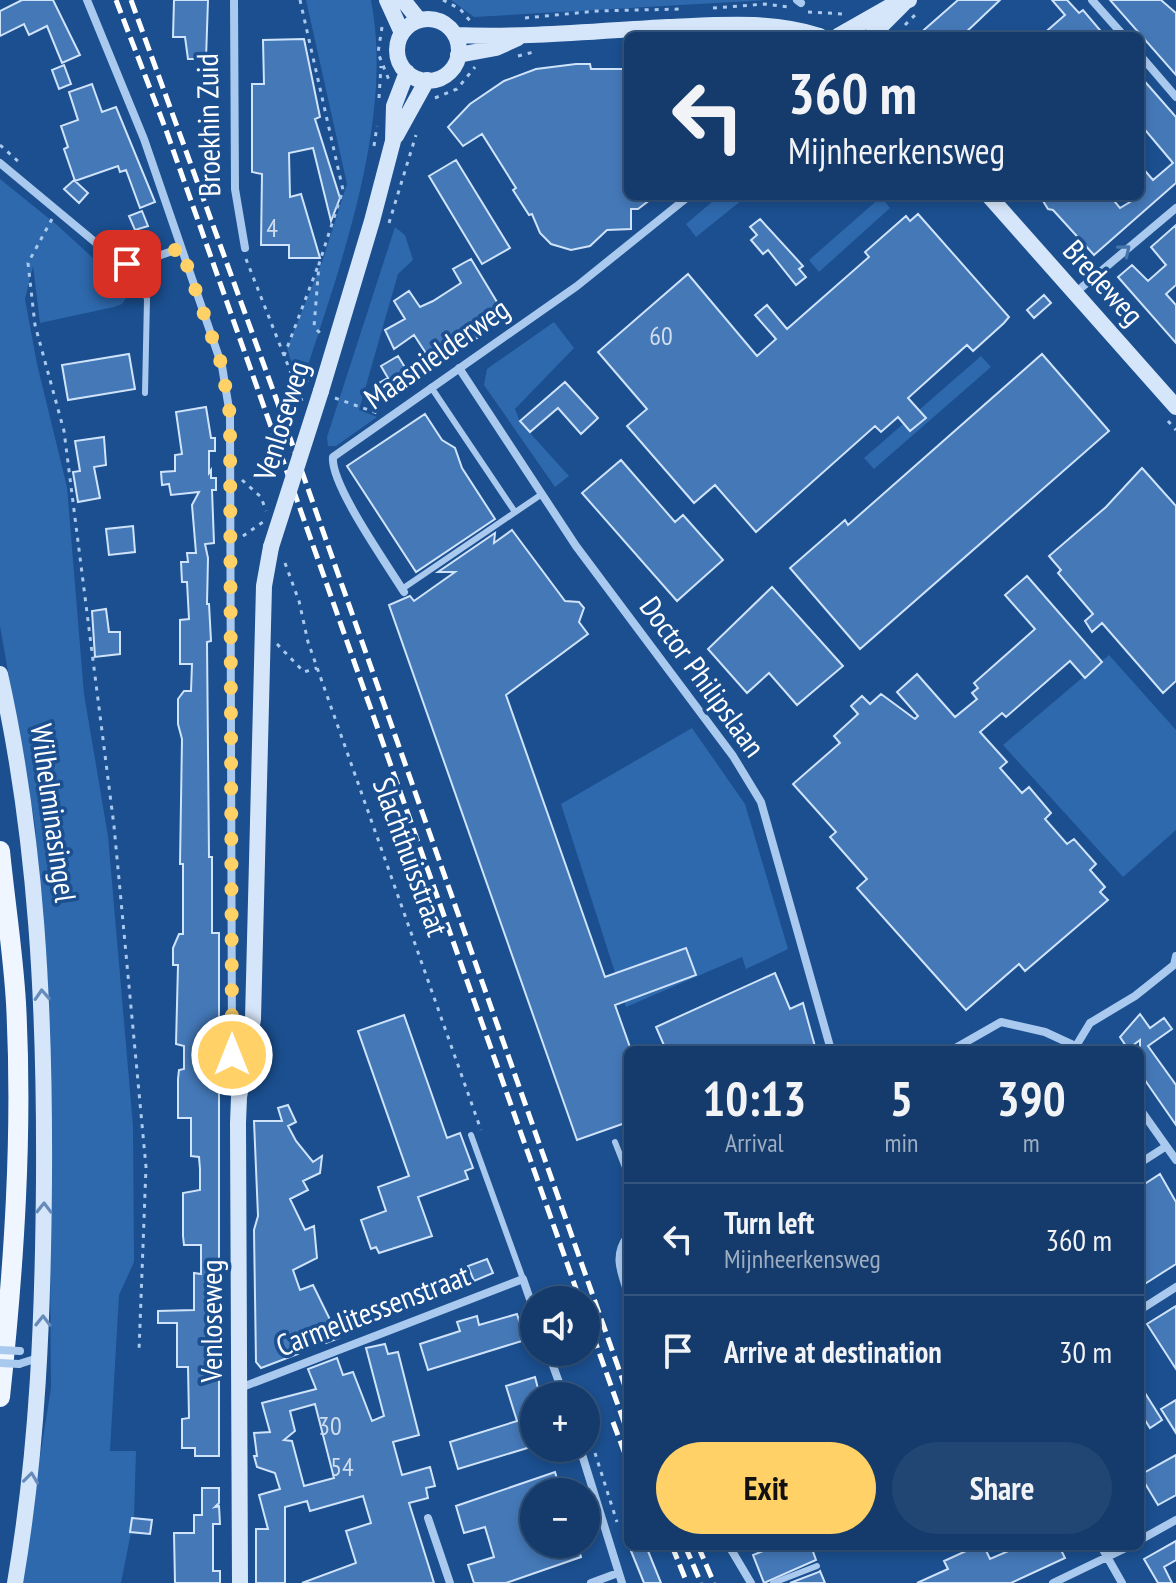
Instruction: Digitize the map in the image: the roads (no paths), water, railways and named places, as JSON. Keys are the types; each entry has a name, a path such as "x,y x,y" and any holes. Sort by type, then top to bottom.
{"main road":[{"name":"Wilhelminasingel","path":"0,851 16,1001 18,1147 13,1259 0,1397"}],"street":[{"name":"Venloseweg","path":"87,0 144,139 222,366 230,415 232,1055 246,1059"},
{"name":"Broekhin Zuid","path":"234,0 235,189 245,248"},
{"path":"387,0 402,33"},
{"path":"403,0 419,20"},
{"path":"1092,0 1120,32"},
{"path":"845,32 889,7 906,2"},
{"path":"875,32 906,2"},
{"path":"455,35 458,55 450,71 427,80 407,72 397,51 402,33 419,20 440,22 455,35 520,37 574,31 744,24 795,32"},
{"path":"458,55 496,48 520,37"},
{"path":"1144,60 1176,97"},
{"name":"Venloseweg","path":"240,1583 238,1123 253,1019 264,586 326,394 393,141 394,106 407,72"},
{"name":"Venloseweg","path":"393,141 427,80"},
{"path":"0,163 110,257 135,264 181,248"},
{"name":"Maasnielderweg","path":"403,590 332,469 333,457 589,277 684,200"},
{"name":"Bredeweg","path":"993,200 1176,407"},
{"path":"1075,293 1176,208"},
{"name":"Doctor Philipslaan","path":"459,368 576,546 733,756 761,802 830,1046"},
{"name":"Wilhelminasingel","path":"0,674 13,731 30,852 40,951 45,1073 42,1357 30,1484 15,1583"},
{"path":"1081,1046 1090,1023 1135,996 1175,963"},
{"path":"959,1046 1001,1022 1045,1032 1076,1046"},
{"path":"1144,1115 1176,1160"},
{"path":"1144,1160 1165,1147"},
{"path":"624,1241 618,1261 624,1280"},
{"path":"523,1279 525,1286"},
{"name":"Carmelitessenstraat","path":"240,1388 523,1279"},
{"path":"1144,1307 1176,1287"},
{"path":"0,1350 42,1357"},
{"path":"0,1363 19,1364 42,1357"},
{"path":"584,1462 622,1583"},
{"path":"428,1518 450,1583"},
{"path":"1144,1538 1176,1520"},
{"path":"731,1550 751,1583"},
{"path":"1103,1550 1122,1583"},
{"path":"1053,1583 1122,1550"},
{"path":"591,1583 618,1573"}],"lane":[{"path":"135,264 147,299 145,393"},
{"path":"431,387 515,512"},
{"path":"403,590 542,494"},
{"path":"471,1135 523,1279"},
{"path":"615,1142 624,1165"},
{"path":"773,1583 817,1566"}],"railway":[{"path":"116,0 166,130 575,1286"},
{"path":"131,0 277,401 624,1384"},
{"path":"600,1355 624,1422"},
{"path":"613,1422 624,1451"},
{"path":"674,1550 687,1583"},
{"path":"687,1550 701,1583"},
{"path":"700,1550 714,1583"}]}
